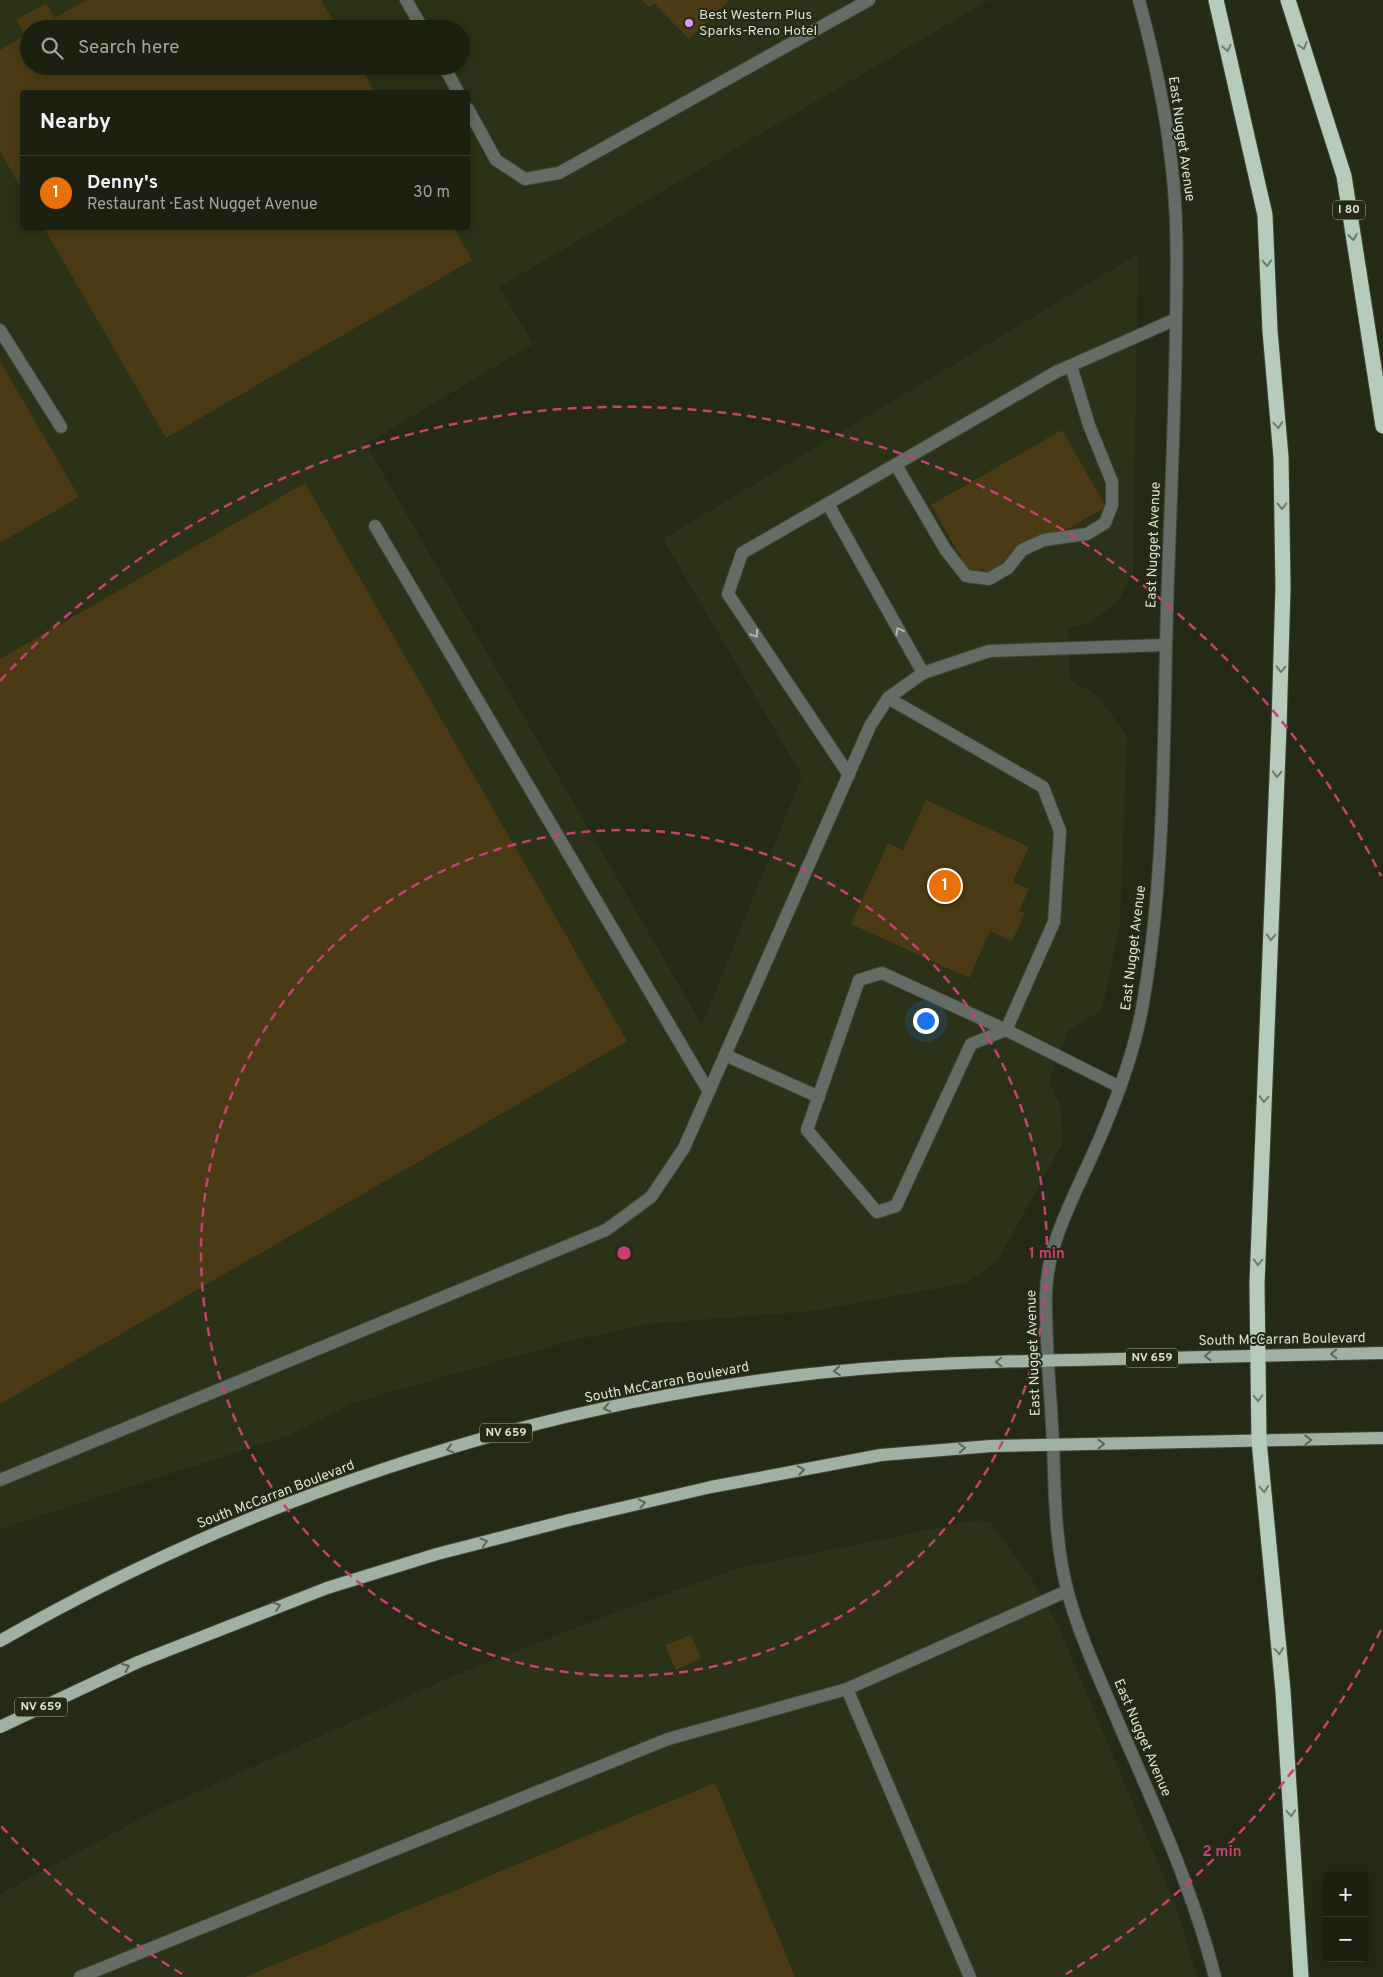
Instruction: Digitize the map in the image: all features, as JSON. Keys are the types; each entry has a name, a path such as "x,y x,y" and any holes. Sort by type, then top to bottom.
{"highway":[{"path":"1216,0 1265,215 1270,331 1281,458 1283,607 1257,1284 1257,1355 1259,1441 1283,1691 1301,1977"},
{"name":"I 80","path":"1288,0 1344,176 1383,426"}],"main road":[{"name":"South McCarran Boulevard","path":"0,1641 142,1565 218,1532 328,1489 441,1451 511,1432 578,1415 705,1388 801,1374 929,1363 1383,1353"},
{"name":"NV 659","path":"0,1727 130,1665 197,1637 327,1588 437,1554 569,1520 712,1487 881,1455 991,1446 1383,1438"}],"street":[{"path":"406,0 417,20"},
{"path":"470,113 496,160 525,179 559,173 869,0"},
{"name":"East Nugget Avenue","path":"1140,0 1161,95 1172,161 1176,221 1176,320 1166,645 1154,931 1139,1022 1120,1087 1111,1113 1061,1228 1048,1269 1046,1290 1048,1360 1054,1499 1060,1559 1067,1591 1096,1671 1189,1891 1215,1977"},
{"path":"449,75 457,90"},
{"path":"849,775 728,594 742,552 1056,372 1176,320"},
{"path":"0,330 61,428"},
{"path":"896,465 945,549 966,576 989,578 1008,568 1022,550 1044,540 1087,534 1104,523 1112,504 1112,482 1089,425 1071,366"},
{"path":"828,504 923,673"},
{"path":"375,526 709,1092"},
{"path":"0,1480 606,1230 651,1197 684,1148 870,726 888,698 923,673 989,651 1166,645"},
{"path":"888,698 1043,787 1060,831 1054,922 1006,1030 971,1044 896,1206 877,1212 807,1130 859,980 882,973 1006,1030 1120,1087"},
{"path":"725,1055 819,1097"},
{"path":"80,1977 668,1739 847,1689 1067,1591"},
{"path":"847,1689 970,1977"}],"shaded area":[{"path":"0,0 989,0 499,287 533,344 366,444 702,1025 802,776 663,539 1138,254 1133,572 1119,600 1092,622 1068,629 1070,680 1098,696 1127,736 1120,924 1102,1010 1068,1031 1049,1082 1060,1105 1063,1142 997,1262 966,1283 812,1311 649,1324 570,1341 352,1404 287,1436 0,1529"},
{"path":"977,1520 991,1523 1033,1581 1058,1625 1176,1906 1197,1977 0,1977 0,1894 153,1812 453,1676 624,1609 736,1569"}],"building":[{"path":"86,0 321,0 333,20 20,20 20,27 16,20 46,3 55,18"},
{"name":"Best Western Plus Sparks-Reno Hotel","path":"642,0 730,0 689,39 654,3 649,7"},
{"path":"20,38 20,75 365,75 374,90 20,90 20,186 0,151 0,50"},
{"path":"45,230 455,230 472,260 166,438"},
{"path":"0,361 79,497 0,543"},
{"path":"1062,430 1106,507 987,575 983,568 971,575 931,505"},
{"path":"305,483 627,1041 0,1404 0,659"},
{"path":"926,800 1029,847 1013,882 1029,889 1019,911 1025,913 1012,941 990,931 969,978 851,924 888,843 903,850"},
{"path":"691,1635 701,1658 676,1670 665,1645"},
{"path":"715,1783 795,1977 245,1977 712,1784"}],"place":[{"name":"Best Western Plus Sparks-Reno Hotel","path":"689,23"},
{"name":"Denny's","path":"945,886"}]}
